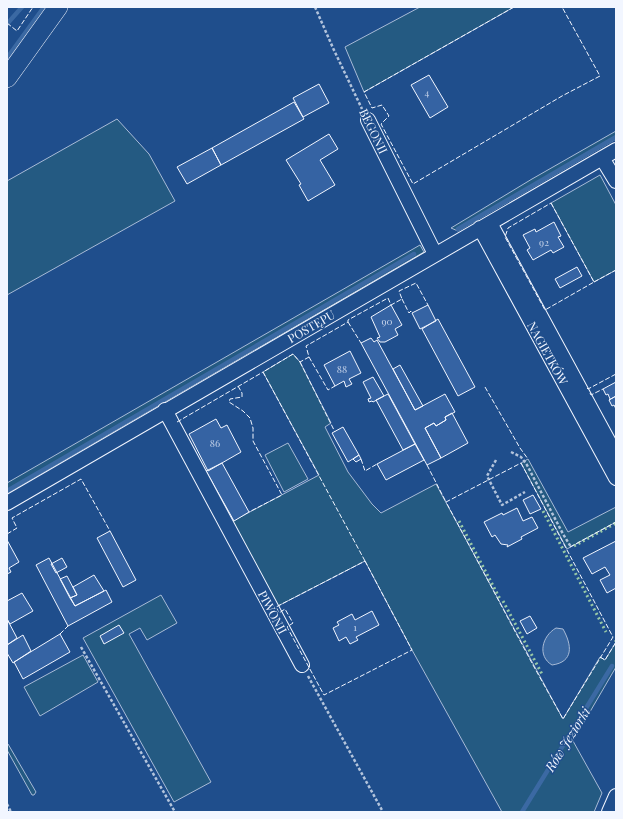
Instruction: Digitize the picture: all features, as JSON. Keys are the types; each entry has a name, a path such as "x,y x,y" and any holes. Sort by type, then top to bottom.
{"street":[{"path":"7,78 58,7"},
{"name":"BEGONII","path":"368,120 435,254"},
{"name":"POSTĘPU","path":"7,503 165,410 616,150"},
{"path":"602,158 616,181"},
{"name":"NAGIETKÓW","path":"485,225 616,455"},
{"name":"NAGIETKÓW","path":"485,225 616,478"},
{"name":"PIWONII","path":"165,410 302,665"},
{"path":"609,812 616,796"}],"path":[{"name":"BEGONII","path":"316,7 333,48 368,120"},
{"path":"511,452 521,457 527,465 571,547"},
{"path":"496,460 487,476 502,505 525,492"},
{"path":"81,647 175,812"},
{"path":"302,665 383,812"},
{"path":"7,804 11,812"}],"shaded area":[{"path":"420,7 514,7 364,92 345,47"},
{"path":"117,119 149,154 175,201 7,295 7,181"},
{"path":"616,131 616,139 458,231 451,228 532,179"},
{"path":"600,175 616,205 616,270 594,282 551,203"},
{"path":"420,245 424,252 7,493 7,483"},
{"path":"293,354 300,362 331,423 325,427 348,472 372,504 381,513 436,484 563,719 600,657 605,660 616,642 616,667 573,741 602,793 594,812 502,812 412,650 365,561 276,607 231,522 319,475 263,372"},
{"path":"288,443 308,479 284,492 265,455"},
{"path":"528,459 568,532 616,507 616,522 567,549 521,463"},
{"path":"161,595 177,623 147,640 140,628 129,634 211,782 174,802 83,638"},
{"path":"556,628 563,629 568,641 569,652 568,657 559,663 552,665 544,657 543,646 547,636"},
{"path":"83,655 98,682 40,716 24,687"},
{"path":"7,744 36,792 34,795 32,795 7,750"}],"building":[{"path":"429,75 448,107 430,118 411,85"},
{"path":"319,84 329,103 303,117 293,98"},
{"path":"294,102 304,119 221,165 212,148"},
{"path":"329,134 338,149 320,160 335,185 308,201 299,185 301,184 286,160"},
{"path":"212,148 221,165 187,184 177,167"},
{"path":"554,222 561,236 558,237 564,247 553,253 551,250 533,260 527,250 530,248 523,235 535,229 536,232"},
{"path":"577,267 582,276 560,288 555,279"},
{"path":"391,305 402,325 395,329 398,335 385,342 380,342 377,338 380,337 371,317"},
{"path":"428,305 436,321 420,329 412,313"},
{"path":"438,319 475,387 458,396 422,329"},
{"path":"371,338 374,342 377,340 415,410 445,394 455,412 445,417 446,420 436,426 434,423 425,428 441,458 427,465 361,343"},
{"path":"350,351 361,373 349,379 352,384 346,387 344,381 335,386 324,365"},
{"path":"400,365 423,406 415,410 393,369"},
{"path":"373,377 384,396 373,402 369,402 368,399 371,398 363,382"},
{"path":"616,382 616,396 609,400 608,394 606,395 603,389"},
{"path":"388,394 415,444 403,450 376,400"},
{"path":"616,396 616,409 614,405 612,406 609,400"},
{"path":"452,413 468,443 441,458 425,428 434,423 436,426 446,420 445,417"},
{"path":"216,419 221,428 227,425 241,452 208,471 189,434"},
{"path":"343,427 359,455 348,462 332,433"},
{"path":"415,444 424,460 386,480 377,464"},
{"path":"359,455 361,459 356,462 353,459"},
{"path":"222,463 249,512 234,521 206,471"},
{"path":"533,495 541,509 530,514 523,500"},
{"path":"517,508 523,521 532,517 538,528 521,537 522,539 507,547 508,545 501,544 495,535 492,537 484,522 502,513 503,515"},
{"path":"110,531 136,580 123,587 97,538"},
{"path":"7,540 19,562 9,568 11,572 7,574"},
{"path":"616,541 616,588 607,593 600,580 610,575 605,567 592,574 583,558"},
{"path":"49,558 75,606 106,590 112,602 68,626 36,565"},
{"path":"62,558 67,567 56,573 51,564"},
{"path":"94,575 104,591 75,606 70,598 77,595 73,587"},
{"path":"67,576 77,595 70,598 60,579"},
{"path":"22,593 33,611 10,624 7,619 7,601"},
{"path":"372,611 379,625 356,637 358,640 350,644 346,637 339,641 333,628 339,625 337,622 352,614 355,620"},
{"path":"530,616 537,628 527,634 520,621"},
{"path":"7,619 17,638 7,645"},
{"path":"119,625 124,633 104,644 100,636"},
{"path":"60,634 70,652 23,679 14,662"},
{"path":"23,635 31,651 13,663 7,653 7,645"}],"waterway":[{"path":"7,24 22,7"},
{"path":"7,58 44,7"},
{"path":"458,229 616,137"},
{"path":"7,491 414,254"},
{"name":"Rów Jeziorki","path":"522,812 612,666"}],"hedge":[{"path":"543,511 606,632"},
{"path":"459,521 500,599"},
{"path":"574,546 616,523"},
{"path":"503,601 543,676"}],"fence":[{"path":"7,23 17,31 33,7"},
{"path":"514,7 364,92 372,108 382,105 389,116 381,124 413,184 562,96 600,76 562,7"},
{"path":"551,203 594,282 545,310 505,237 508,228 551,203"},
{"path":"594,282 616,270"},
{"path":"365,561 263,372 293,354 300,362 309,357 306,346 348,322 348,320 388,298 391,305 402,299 399,291 416,283 428,305"},
{"path":"402,299 409,313 411,311 412,313"},
{"path":"348,322 361,343"},
{"path":"309,357 328,390 335,386"},
{"path":"300,362 335,432"},
{"path":"177,422 263,372"},
{"path":"587,388 588,389 616,374"},
{"path":"238,386 242,393 242,397 230,399 229,402 243,411 250,418 253,428 253,441 282,495 249,512"},
{"path":"485,387 520,448 528,459"},
{"path":"590,393 591,395 603,389"},
{"path":"361,459 365,471 377,464"},
{"path":"521,463 613,637 563,719 446,502 521,463"},
{"path":"427,465 446,502"},
{"path":"7,534 17,528 12,518 81,479 110,531"},
{"path":"570,547 616,522"},
{"path":"365,561 412,650 324,695 287,627 293,623 285,609 279,613 276,607 365,561"},
{"path":"60,634 68,626"},
{"path":"600,657 605,660 616,642"}]}
